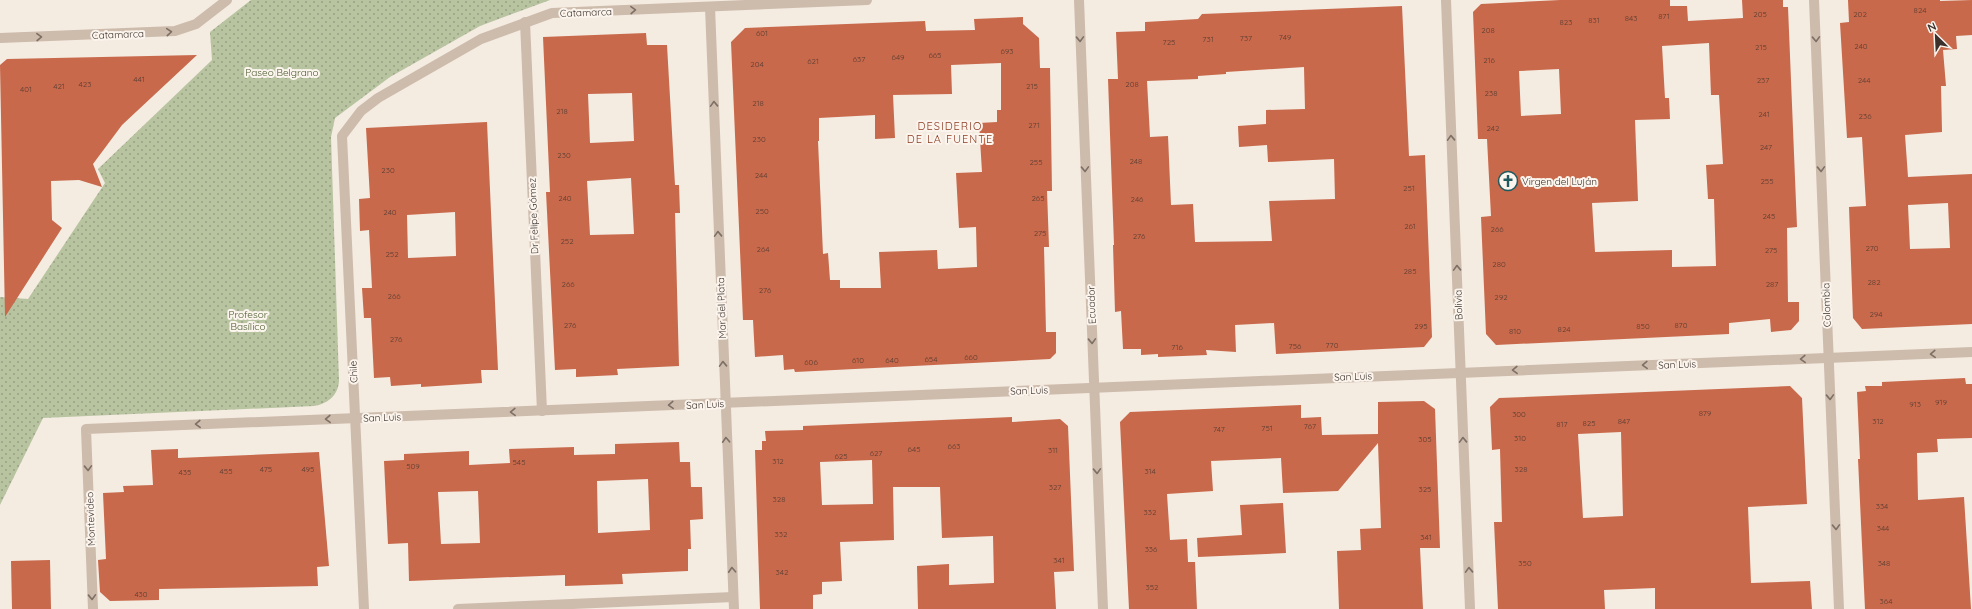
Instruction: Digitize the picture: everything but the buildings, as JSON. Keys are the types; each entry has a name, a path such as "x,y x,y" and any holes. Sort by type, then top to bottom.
{"street":[{"name":"Catamarca","path":"0,38 176,31 196,24 227,0"},
{"name":"Catamarca","path":"342,136 361,111 378,98 481,39 552,13 867,0"},
{"name":"Ecuador","path":"1079,0 1103,609"},
{"name":"Bolivia","path":"1446,0 1470,609"},
{"name":"Colombia","path":"1814,0 1839,609"},
{"name":"Mar del Plata","path":"710,6 724,403 734,609"},
{"name":"Dr Felipe Gómez","path":"525,22 542,411"},
{"name":"Chile","path":"342,136 364,609"},
{"name":"San Luis","path":"86,428 542,411 1094,387 1972,352"},
{"name":"Montevideo","path":"86,428 93,609"},
{"path":"458,609 733,597"}],"green space":[{"name":"Paseo Belgrano","path":"251,0 550,0 480,26 390,77 335,118 331,137 339,381 336,391 331,398 319,405 314,406 43,418 0,505 0,297 28,299 105,183 98,169 212,60 210,32"}],"place":[{"name":"Virgen del Luján","path":"1508,181"}],"district":[{"name":"DESIDERIO DE LA FUENTE","path":"950,132"}],"park label":[{"name":"Profesor Basílico","path":"248,320"}]}
